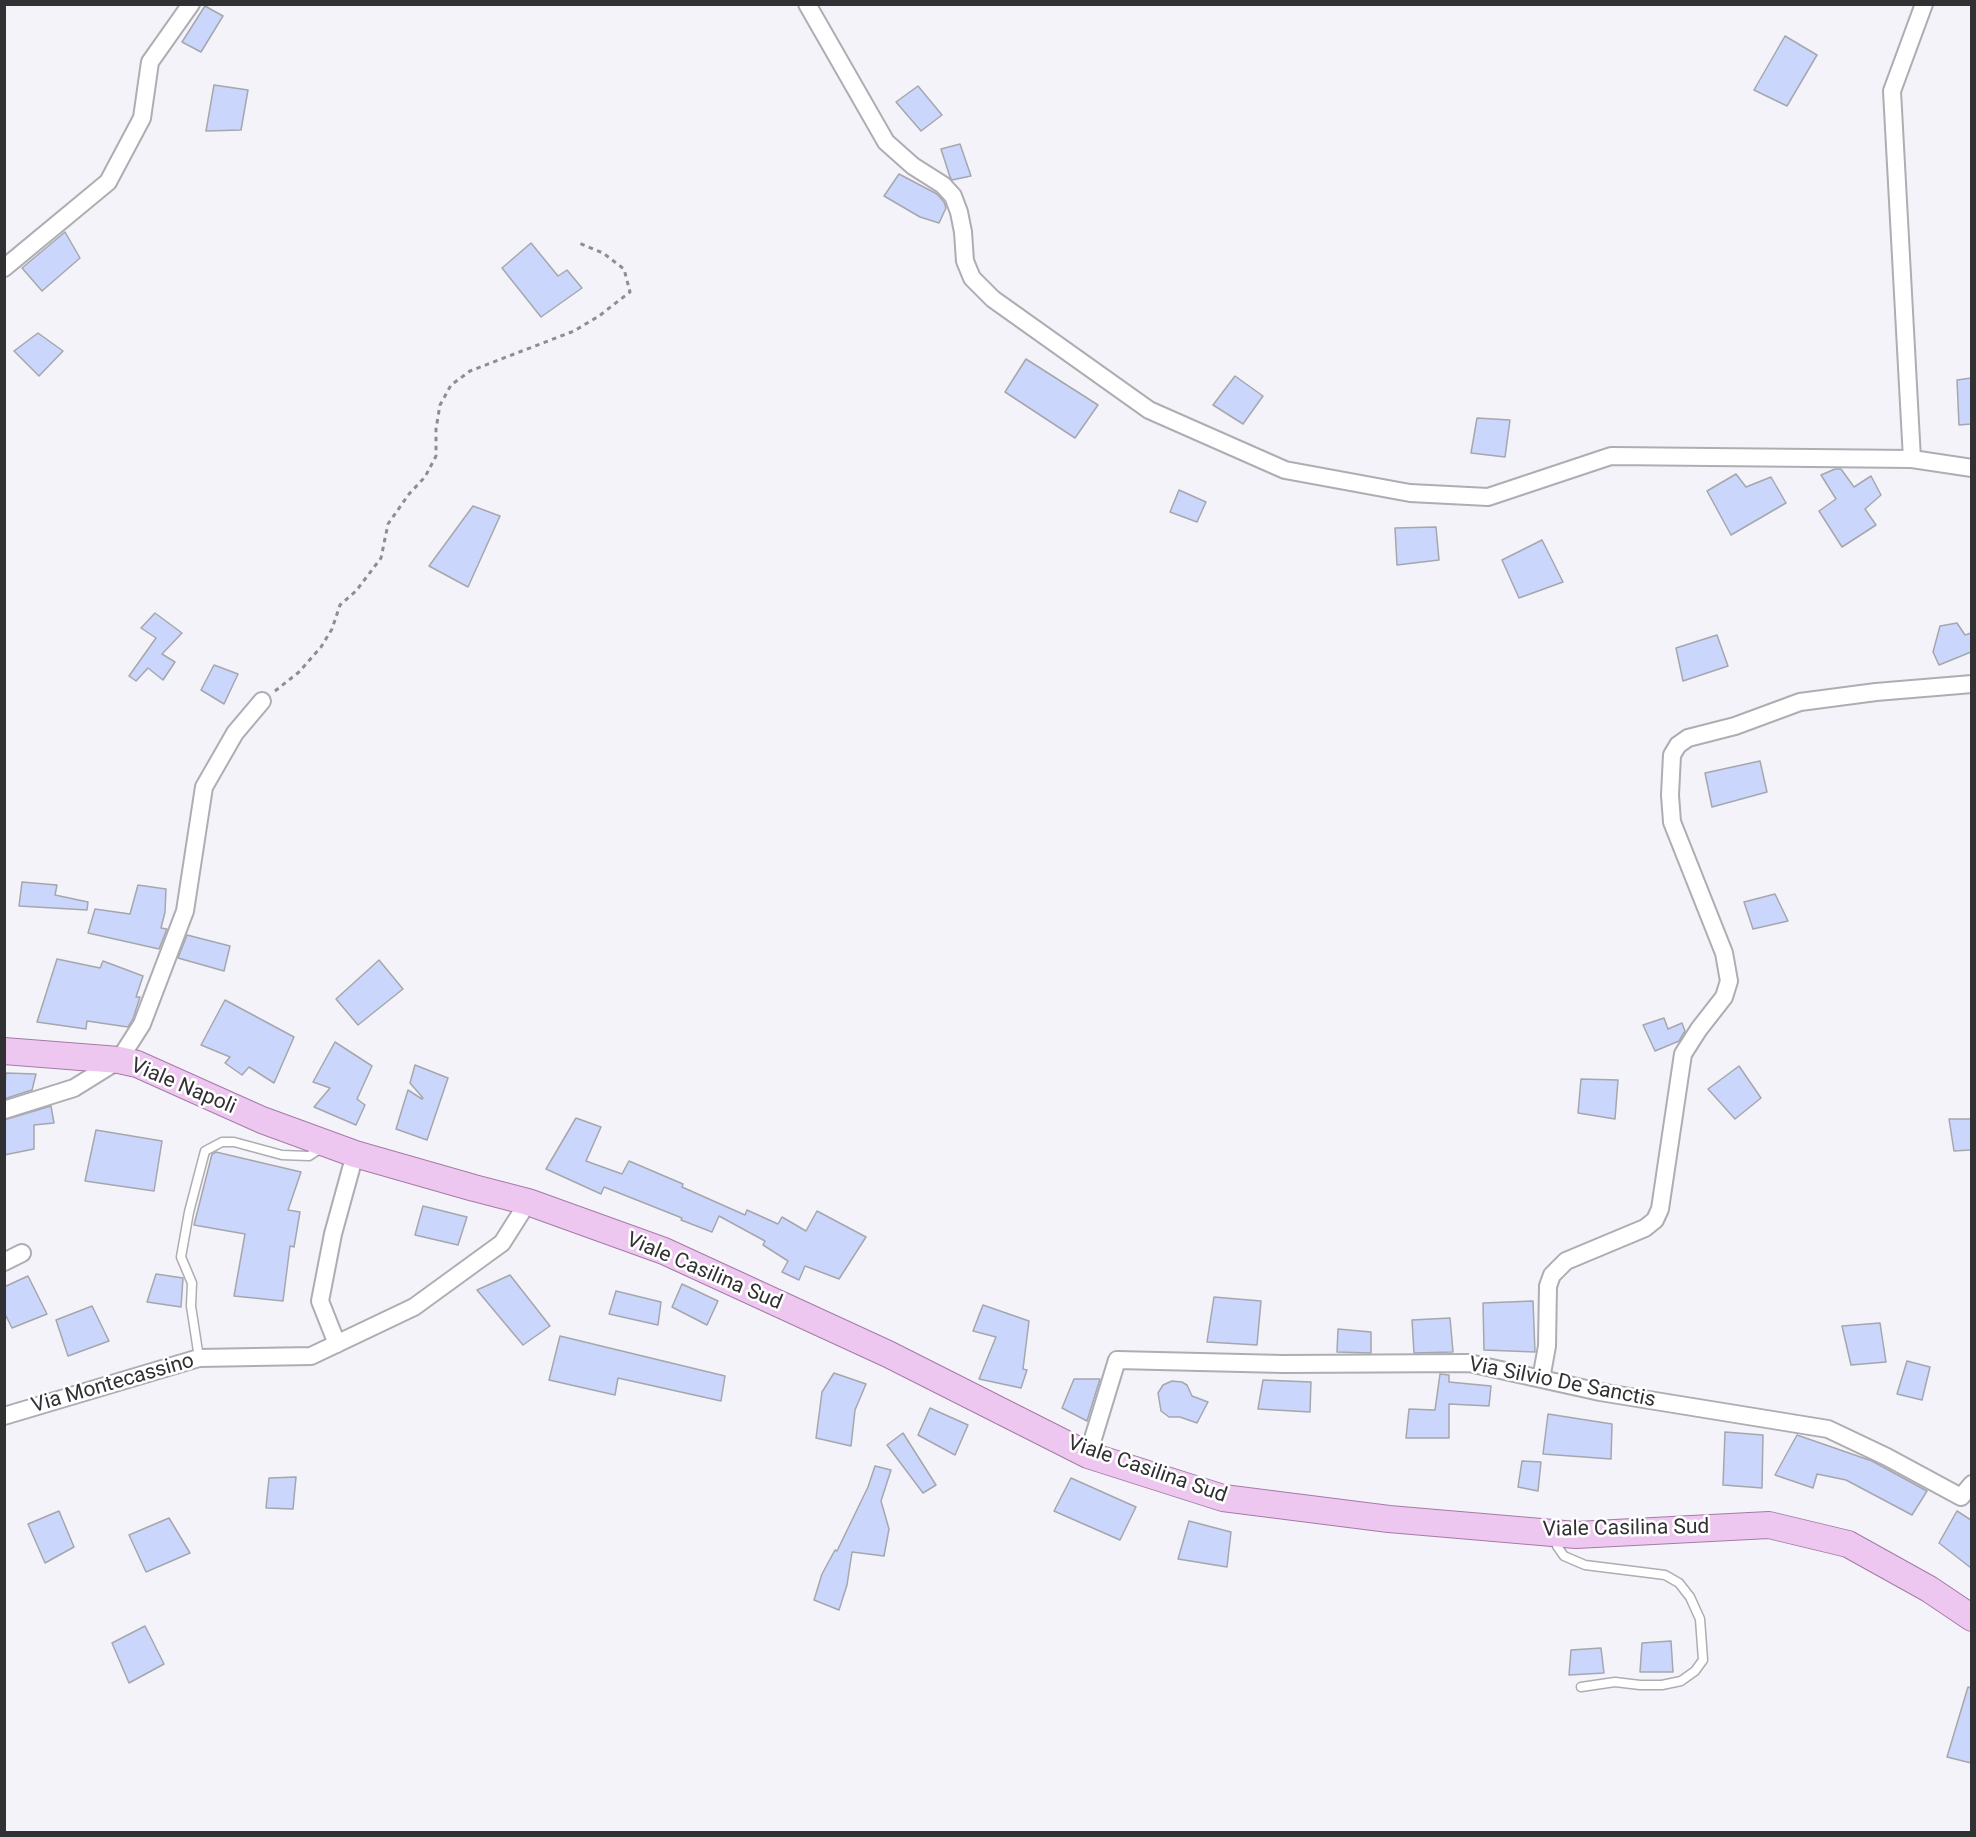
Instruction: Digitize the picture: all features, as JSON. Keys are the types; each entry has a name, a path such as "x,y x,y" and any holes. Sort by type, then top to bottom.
{"main road":[{"name":"Viale Napoli","path":"4,1051 119,1060 137,1065 262,1120 355,1154"},
{"name":"Viale Casilina Sud","path":"355,1154 528,1202 675,1256 888,1354 1088,1455 1223,1498 1389,1519 1576,1535 1769,1525 1848,1544 1929,1588 1971,1618"}],"street":[{"path":"4,268 108,182 142,118 150,62 191,4"},
{"path":"807,4 886,142 913,166 943,185 953,196 963,232 965,261 972,278 993,298 1149,410 1285,470 1410,493 1488,497 1611,456 1912,459 1971,468"},
{"path":"1912,459 1892,92 1924,4"},
{"path":"1541,1379 1548,1346 1548,1286 1552,1275 1566,1261 1645,1228 1655,1220 1660,1209 1672,1115 1683,1054 1724,997 1729,981 1724,952 1672,822 1670,767 1672,755 1678,745 1688,738 1735,726 1800,702 1876,692 1971,684"},
{"path":"4,1110 74,1088 119,1060 142,1024 185,911 204,787 235,733 262,701"},
{"path":"337,1344 320,1301 333,1234 355,1154"},
{"name":"Via Montecassino","path":"4,1416 199,1358 311,1356 414,1307 502,1243 528,1202"},
{"path":"4,1262 22,1253"},
{"name":"Via Silvio De Sanctis","path":"1088,1455 1117,1360 1283,1364 1469,1363 1600,1392 1828,1429 1887,1457 1961,1497 1971,1484"}],"lane":[{"path":"199,1358 191,1306 192,1283 181,1257 189,1212 205,1151 222,1142 234,1142 282,1155 309,1156 328,1144"},
{"path":"1560,1533 1557,1546 1564,1556 1585,1564 1665,1575 1679,1583 1690,1598 1700,1619 1703,1660 1695,1671 1681,1681 1662,1685 1615,1682 1581,1687"}],"path":[{"path":"262,701 299,672 321,647 332,629 340,605 356,591 381,558 388,524 409,494 425,477 436,456 436,429 440,405 451,385 470,371 574,331 599,316 630,292 624,269 603,254 579,243"}],"building":[{"path":"205,6 223,16 201,52 182,42"},
{"path":"1785,36 1817,55 1787,106 1754,90"},
{"path":"214,85 248,90 241,130 206,131"},
{"path":"918,86 942,115 921,131 896,102"},
{"path":"960,144 971,176 952,180 941,149"},
{"path":"899,174 937,194 944,202 946,208 939,223 920,217 884,196"},
{"path":"65,232 80,258 42,291 22,268"},
{"path":"531,243 558,276 567,270 582,288 541,317 502,268"},
{"path":"38,333 63,351 39,376 14,351"},
{"path":"1026,359 1098,405 1075,438 1005,392"},
{"path":"1235,376 1263,396 1243,424 1213,405"},
{"path":"1971,378 1971,424 1959,425 1957,380"},
{"path":"1477,418 1510,420 1505,457 1471,453"},
{"path":"1841,469 1854,487 1871,476 1881,495 1865,509 1876,525 1842,547 1819,511 1836,499 1821,475"},
{"path":"1736,474 1746,487 1771,477 1786,503 1731,535 1707,491"},
{"path":"1179,490 1206,502 1197,522 1170,512"},
{"path":"473,506 500,516 468,587 429,566"},
{"path":"1436,527 1439,560 1397,565 1395,528"},
{"path":"1542,540 1563,582 1519,598 1502,560"},
{"path":"155,613 182,633 162,654 175,662 163,680 148,668 136,681 129,676 156,638 141,628"},
{"path":"1957,623 1965,635 1971,633 1971,652 1939,665 1933,652 1940,626"},
{"path":"1717,635 1728,666 1683,681 1676,648"},
{"path":"214,665 238,674 224,704 201,690"},
{"path":"1760,761 1767,792 1712,807 1705,773"},
{"path":"22,882 57,885 55,895 88,902 87,910 19,906"},
{"path":"138,885 166,889 165,912 161,928 167,929 159,949 88,933 95,909 130,914"},
{"path":"1775,894 1788,921 1753,929 1744,902"},
{"path":"187,935 230,946 224,971 178,958"},
{"path":"57,959 100,968 103,961 143,976 136,997 140,997 128,1027 87,1021 86,1029 37,1022"},
{"path":"379,960 403,989 358,1025 336,999"},
{"path":"225,1000 294,1037 274,1083 249,1067 242,1075 225,1063 230,1057 201,1045"},
{"path":"1664,1018 1668,1029 1682,1023 1685,1031 1679,1041 1655,1051 1643,1025"},
{"path":"335,1042 372,1066 357,1099 365,1105 356,1125 314,1107 330,1088 313,1082"},
{"path":"415,1065 448,1078 427,1140 396,1129 408,1090 423,1098 410,1083"},
{"path":"1739,1066 1761,1098 1735,1119 1708,1089"},
{"path":"6,1073 36,1074 32,1090 4,1099"},
{"path":"1581,1079 1618,1080 1615,1119 1578,1113"},
{"path":"51,1106 54,1123 34,1125 34,1149 4,1155 4,1120"},
{"path":"576,1118 601,1127 586,1161 622,1174 629,1161 683,1184 682,1187 745,1215 747,1210 778,1224 782,1217 806,1231 817,1211 866,1237 839,1279 805,1266 799,1280 782,1272 788,1261 763,1245 765,1241 719,1216 712,1232 604,1187 601,1194 546,1169"},
{"path":"1949,1119 1971,1119 1971,1150 1954,1151"},
{"path":"96,1130 162,1141 154,1191 85,1181"},
{"path":"216,1152 301,1172 288,1210 300,1212 294,1247 290,1246 283,1301 234,1296 245,1234 194,1225 212,1154"},
{"path":"423,1206 467,1217 458,1245 415,1235"},
{"path":"156,1274 183,1278 181,1307 147,1302"},
{"path":"510,1275 550,1326 523,1345 477,1290"},
{"path":"28,1276 47,1314 12,1328 4,1312 4,1287"},
{"path":"682,1284 718,1301 707,1325 672,1307"},
{"path":"616,1291 661,1302 658,1325 609,1314"},
{"path":"1214,1297 1261,1301 1257,1345 1207,1342"},
{"path":"1533,1301 1535,1352 1484,1350 1483,1303"},
{"path":"983,1305 1029,1321 1023,1369 1027,1370 1021,1388 979,1379 996,1337 973,1331"},
{"path":"92,1306 109,1341 68,1356 56,1320"},
{"path":"1450,1318 1453,1352 1414,1353 1412,1320"},
{"path":"1880,1323 1886,1362 1851,1365 1842,1326"},
{"path":"1338,1329 1371,1332 1371,1353 1337,1352"},
{"path":"560,1336 725,1376 721,1401 618,1378 615,1395 549,1380"},
{"path":"1907,1361 1930,1367 1922,1400 1897,1394"},
{"path":"834,1373 866,1384 855,1410 851,1446 816,1438 822,1392"},
{"path":"1440,1374 1449,1375 1449,1382 1491,1386 1489,1406 1449,1404 1449,1438 1406,1438 1409,1409 1435,1410"},
{"path":"1074,1379 1100,1379 1087,1421 1062,1408"},
{"path":"1263,1380 1311,1382 1310,1412 1258,1409"},
{"path":"1172,1381 1182,1382 1187,1385 1192,1396 1208,1402 1197,1423 1180,1417 1169,1417 1161,1411 1158,1393 1163,1385"},
{"path":"930,1408 968,1425 955,1455 918,1435"},
{"path":"1548,1414 1612,1424 1611,1459 1543,1454"},
{"path":"1725,1432 1763,1435 1762,1488 1723,1485"},
{"path":"903,1433 936,1485 923,1493 887,1445"},
{"path":"1797,1435 1872,1461 1927,1491 1912,1515 1846,1480 1817,1474 1813,1488 1775,1475"},
{"path":"1522,1461 1541,1462 1538,1491 1518,1487"},
{"path":"875,1466 891,1470 881,1501 889,1529 884,1556 852,1552 847,1585 839,1610 814,1600 822,1574 835,1550 837,1551 868,1487"},
{"path":"296,1477 293,1509 266,1508 269,1478"},
{"path":"1071,1478 1136,1507 1120,1540 1054,1511"},
{"path":"59,1511 74,1547 45,1563 28,1524"},
{"path":"1957,1511 1971,1520 1971,1568 1939,1543"},
{"path":"169,1518 190,1553 146,1572 129,1535"},
{"path":"1189,1521 1231,1532 1227,1567 1178,1559"},
{"path":"145,1626 164,1664 129,1683 112,1643"},
{"path":"1671,1641 1673,1672 1640,1672 1642,1643"},
{"path":"1601,1648 1604,1673 1569,1675 1571,1650"},
{"path":"1968,1687 1971,1688 1971,1763 1947,1757"}]}
